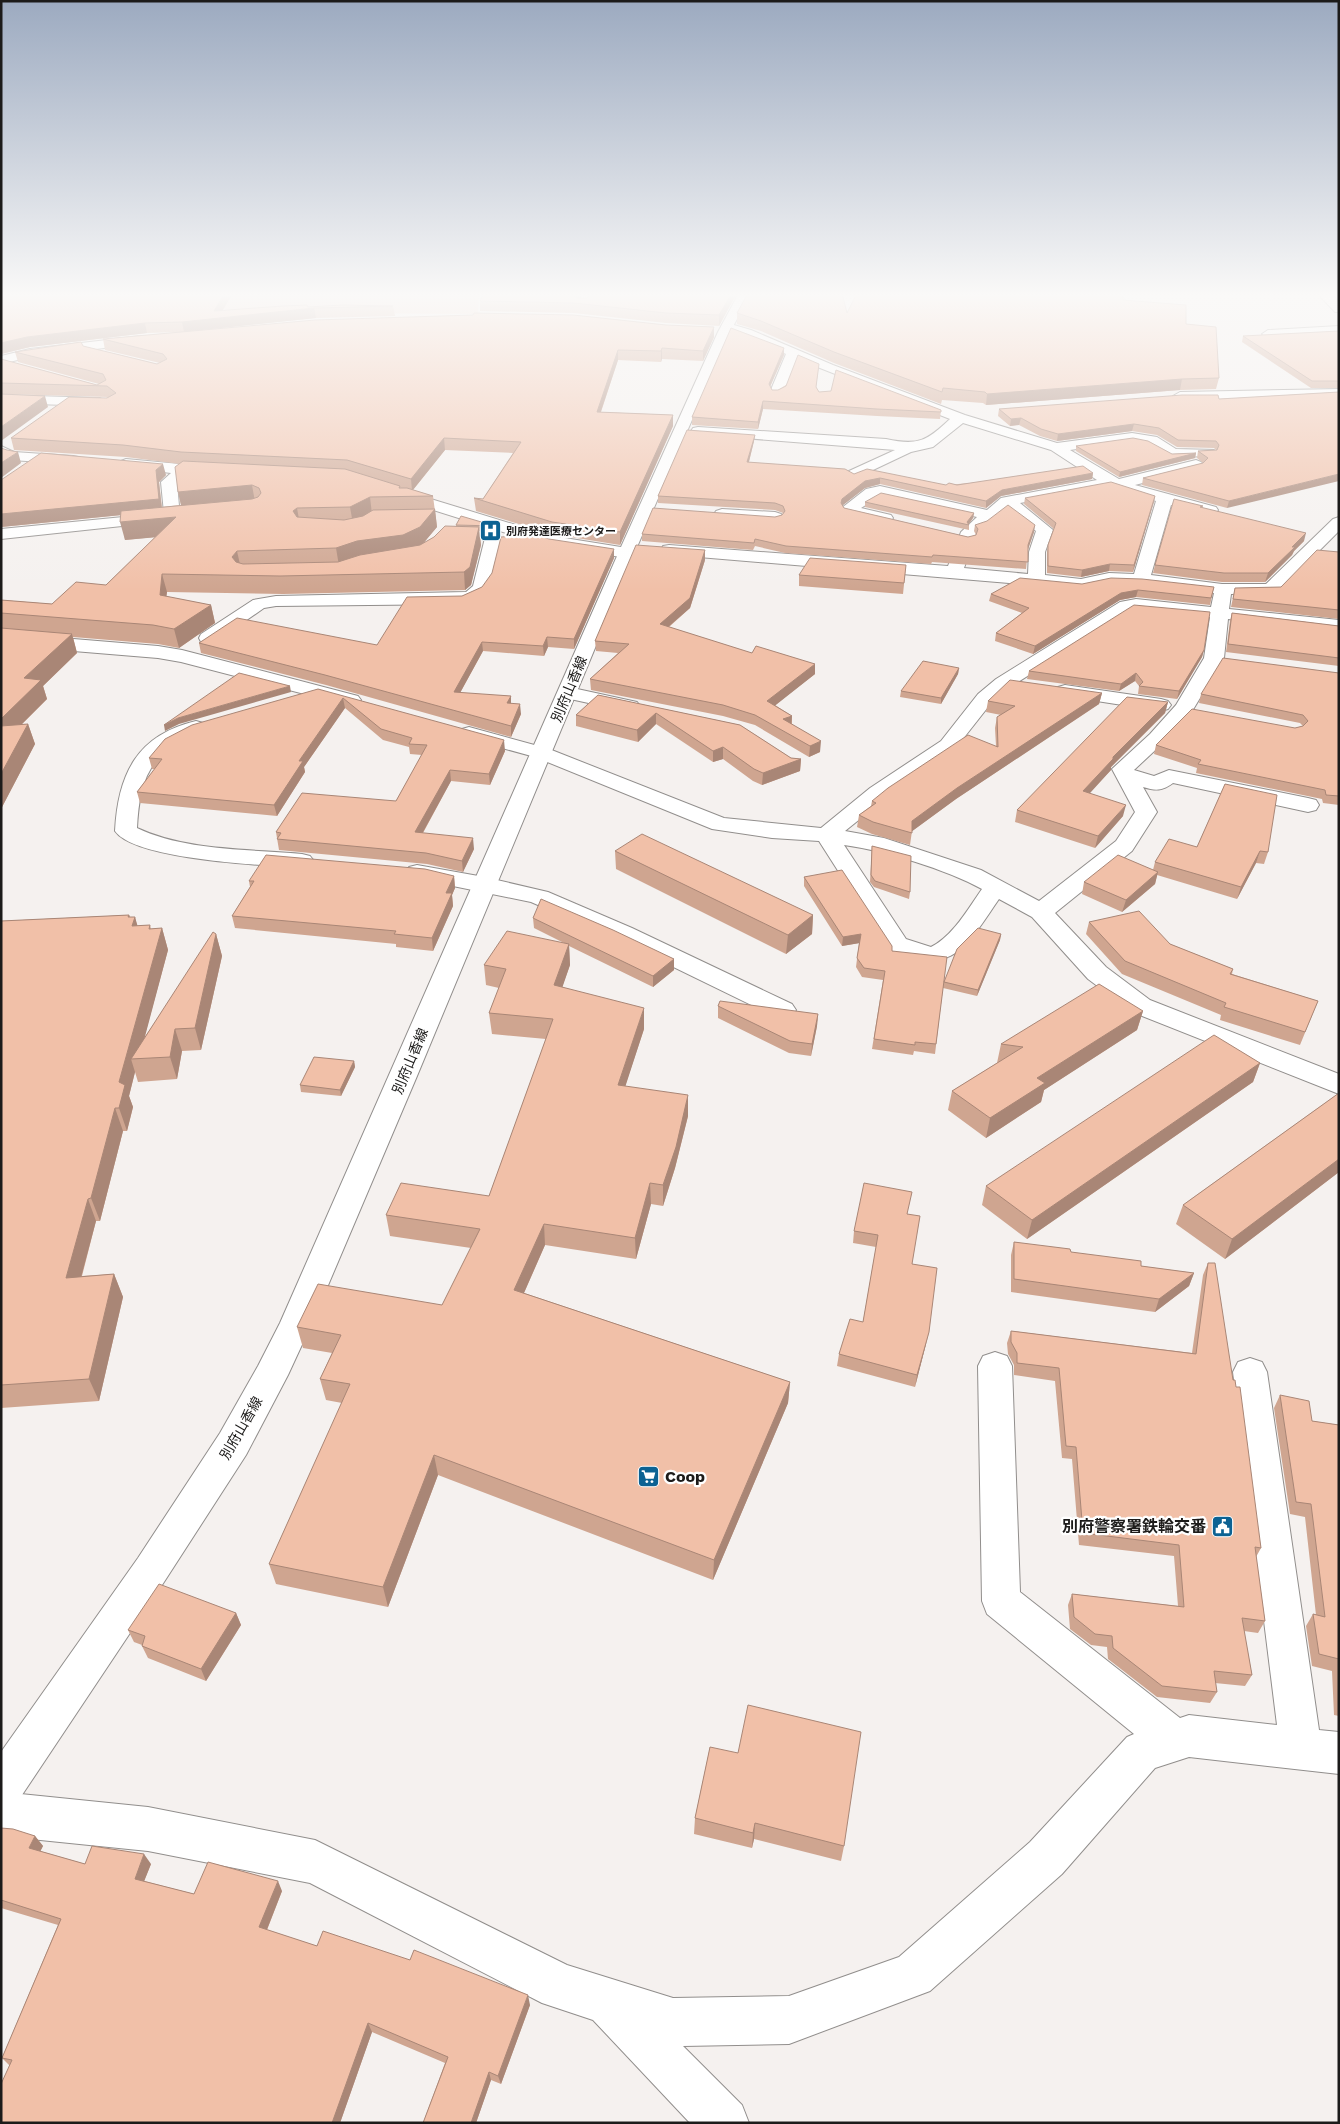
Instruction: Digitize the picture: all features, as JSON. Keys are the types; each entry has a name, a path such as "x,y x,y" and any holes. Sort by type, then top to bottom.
{"street":[{"name":"別府山香線","path":"1,1789 151,1570 233,1444 253,1409 303,1307 628,550 656,509 681,430 697,392"},
{"path":"894,392 956,415 1056,447 1115,483 1165,499 1221,513"},
{"path":"1170,397 1339,393"},
{"path":"1,398 110,403"},
{"path":"47,416 68,401"},
{"path":"681,430 886,442 924,447 942,434 956,415 982,412"},
{"path":"1056,447 1132,437 1152,440 1172,453 1209,453"},
{"path":"854,474 902,452 909,446"},
{"path":"5,448 11,456 91,461"},
{"path":"25,470 41,458"},
{"path":"109,462 232,473"},
{"path":"954,572 969,532 1007,501 1115,483 1196,465"},
{"path":"172,517 169,482 183,470"},
{"path":"385,490 448,520 550,541"},
{"path":"899,521 850,510 850,507 872,492 880,491 989,515"},
{"path":"1141,579 1165,499"},
{"path":"1007,501 1045,530 1037,552 1036,580"},
{"path":"706,512 775,517"},
{"path":"1,546 9,534 190,515"},
{"path":"1331,541 1331,528 1339,522"},
{"path":"948,532 967,537"},
{"path":"1305,534 1331,541"},
{"path":"182,656 259,604 276,601 463,599 472,596 481,588 484,538 550,541 628,550 954,572 1081,584 1109,578 1141,579 1222,589 1271,589 1331,541"},
{"path":"1041,912 1124,846 1146,812 1123,769 1157,738 1193,710 1223,659 1220,612 1222,589"},
{"path":"826,835 878,793 948,745 985,698 1003,683 1126,606 1136,604 1339,626"},
{"path":"1,639 158,652 182,656 366,704"},
{"path":"1003,683 1193,710"},
{"path":"282,702 320,691"},
{"path":"568,693 653,710"},
{"path":"216,721 187,730 153,748 136,770 126,807 126,831 151,843 195,851 321,863"},
{"path":"449,727 542,753 720,824 772,831 826,835 876,843 925,858 973,876 1041,912 1097,973 1141,1006 1339,1085"},
{"path":"1126,775 1157,784 1169,776 1308,805"},
{"path":"826,835 897,944 909,950 934,954 951,946 995,888"},
{"path":"398,870 427,873 539,897 623,933 783,1010"},
{"path":"995,1366 1001,1601 1175,1741"},
{"path":"1,1814 148,1829 315,1862 558,1986 673,2022 789,2020 914,1975 1046,1858 1142,1752 1189,1736 1320,1750 1250,1372"},
{"path":"606,2000 724,2123"}],"building":[{"path":"604,392 597,412 673,415 620,532 552,522 474,498 483,499 521,442 444,438 411,479 347,460 181,452 123,445 11,438 69,397 107,398 116,393"},
{"path":"703,392 894,392 941,410 941,412 877,409 763,401 758,422 692,417"},
{"path":"985,392 1011,392 987,394"},
{"path":"1339,392 1339,474 1229,501 1143,478 1203,463 1208,458 1198,451 1217,450 1219,445 1216,441 1178,440 1159,428 1134,424 1058,434 1041,429 1021,418 1011,419 999,409 1182,395 1218,395 1219,399"},
{"path":"1,394 45,396 1,427"},
{"path":"687,430 755,435 747,462 845,469 854,474 867,469 946,485 949,483 957,485 1083,466 1093,473 1002,490 986,501 880,478 865,481 842,499 841,503 844,508 968,537 976,535 978,529 975,525 987,521 1008,505 1035,525 1028,545 1028,562 786,546 755,539 754,543 642,534 653,508 775,517 782,515 785,511 783,506 775,503 658,496"},
{"path":"1133,438 1148,441 1172,454 1196,453 1120,472 1076,446"},
{"path":"1,448 7,450 18,452 1,463"},
{"path":"41,453 163,464 156,470 159,499 1,514 1,480"},
{"path":"183,461 345,469 400,486 399,488 407,488 433,496 370,497 350,507 297,508 293,511 297,517 344,520 363,516 373,510 435,509 420,527 403,535 357,541 336,548 237,551 232,557 236,562 243,564 338,562 360,555 420,545 434,537 445,526 479,527 470,567 464,572 280,576 162,574 160,595 211,605 174,629 153,625 1,613 1,600 52,604 76,582 106,585 176,517 120,522 121,511 252,499 258,497 261,493 259,488 252,485 178,492 175,467"},
{"path":"1111,482 1155,496 1134,565 1110,564 1082,570 1048,566 1048,545 1056,523 1025,498"},
{"path":"881,493 974,513 967,522 969,525 865,502"},
{"path":"1174,499 1306,533 1292,547 1295,547 1268,573 1224,573 1155,565"},
{"path":"461,516 495,526 456,525"},
{"path":"520,530 549,539 614,549 574,639 547,637 543,646 482,642 454,692 511,696 507,703 520,704 511,726 199,643 237,618 377,645 407,597 462,596 482,587 492,573 501,537 516,536"},
{"path":"636,545 705,550 690,598 660,624 752,653 756,646 815,664 767,701 792,716 783,719 821,741 810,746 755,715 723,705 590,679 629,644 595,641"},
{"path":"1317,550 1339,552 1339,610 1233,599 1235,588 1281,587"},
{"path":"810,558 906,565 904,583 799,575"},
{"path":"1020,578 1082,584 1111,578 1142,579 1214,587 1211,598 1138,590 1121,593 1035,646 996,633 1029,608 991,594"},
{"path":"1134,605 1210,612 1204,650 1179,691 1139,686 1143,682 1136,673 1121,684 1029,671"},
{"path":"1232,613 1339,626 1339,658 1228,644"},
{"path":"1,628 72,634 24,678 41,680 1,719"},
{"path":"1223,658 1339,673 1339,796 1326,795 1325,790 1198,764 1201,760 1156,745 1192,709 1295,728 1303,726 1308,721 1303,715 1201,694"},
{"path":"923,661 959,668 941,698 901,691"},
{"path":"239,673 290,686 178,718 164,725"},
{"path":"1010,680 1102,693 957,788 912,821 912,833 873,822 859,815 876,803 872,801 888,788 968,735 998,747 997,717 1015,706 988,701"},
{"path":"318,689 504,740 489,774 450,770 415,832 473,838 462,861 426,853 277,839 281,833 276,832 302,793 396,801 427,745 409,744 412,738 381,729 343,698 299,761 303,761 274,805 137,792 162,759 149,758 165,739 192,725"},
{"path":"598,695 740,725 791,758 801,759 763,773 754,769 723,747 713,751 656,713 637,730 576,715"},
{"path":"1127,697 1168,702 1113,757 1083,791 1126,805 1098,836 1017,810"},
{"path":"28,724 1,774 1,726"},
{"path":"1225,784 1277,795 1268,852 1260,851 1241,887 1155,862 1169,839 1197,847"},
{"path":"642,834 813,915 788,935 615,851"},
{"path":"872,846 911,856 910,892 875,881 871,875"},
{"path":"266,855 425,869 454,876 446,893 452,893 432,938 394,934 396,931 232,916 254,881 249,881"},
{"path":"1118,855 1158,872 1126,900 1084,882"},
{"path":"842,870 892,946 892,951 947,957 936,1044 915,1042 915,1045 874,1039 885,971 864,968 857,958 861,934 843,937 804,877"},
{"path":"541,899 674,959 653,976 533,918"},
{"path":"1139,911 1170,944 1233,969 1230,974 1318,1001 1305,1032 1224,1007 1226,1003 1125,961 1089,922"},
{"path":"129,915 128,917 135,917 132,926 150,925 149,929 162,928 119,1082 125,1085 119,1108 115,1108 91,1198 88,1199 66,1278 114,1274 89,1379 1,1385 1,921"},
{"path":"978,928 1001,934 978,990 944,982 957,949"},
{"path":"507,931 569,944 554,985 644,1008 618,1085 688,1095 676,1147 663,1185 650,1183 635,1238 544,1224 514,1290 790,1382 714,1560 434,1455 383,1587 269,1564 350,1384 320,1379 341,1335 297,1327 318,1284 442,1305 480,1229 386,1215 401,1183 489,1196 553,1019 489,1013 506,969 484,965"},
{"path":"213,932 216,934 195,1028 175,1029 170,1057 131,1059"},
{"path":"1099,984 1143,1011 1037,1078 1045,1083 990,1118 952,1091 1023,1047 1001,1044"},
{"path":"720,1001 818,1014 812,1044 790,1041 718,1006"},
{"path":"1214,1035 1260,1063 1032,1220 986,1186"},
{"path":"314,1057 354,1061 340,1090 300,1085"},
{"path":"1339,1093 1339,1159 1232,1239 1183,1205"},
{"path":"864,1183 912,1192 907,1214 920,1216 912,1264 937,1268 929,1332 917,1375 839,1354 850,1319 863,1322 878,1235 854,1231"},
{"path":"1014,1242 1141,1261 1141,1266 1194,1273 1159,1299 1014,1279"},
{"path":"1208,1263 1215,1263 1233,1380 1235,1380 1236,1387 1240,1387 1261,1548 1255,1547 1265,1621 1242,1618 1252,1675 1214,1671 1217,1692 1162,1686 1113,1648 1112,1636 1095,1634 1074,1617 1072,1594 1184,1607 1179,1545 1083,1533 1076,1447 1066,1446 1059,1368 1017,1363 1017,1353 1011,1342 1011,1331 1196,1354"},
{"path":"1280,1395 1309,1401 1312,1421 1339,1425 1339,1659 1319,1654 1313,1614 1325,1617 1311,1504 1296,1502"},
{"path":"159,1584 236,1613 201,1669 142,1646 145,1636 128,1630"},
{"path":"748,1705 861,1732 844,1846 755,1823 753,1833 695,1818 710,1747 738,1753"},
{"path":"1,1828 13,1829 35,1836 29,1848 85,1864 92,1846 144,1854 135,1879 194,1894 208,1862 278,1881 259,1927 317,1946 323,1931 410,1960 414,1950 528,1995 498,2076 489,2072 471,2123 423,2123 448,2057 368,2023 332,2123 1,2123 1,2084 12,2060 2,2058 61,1919 1,1900"}],"place":[{"name":"別府発達医療センター","path":"490,531"},
{"name":"Coop","path":"649,1476"},
{"name":"別府警察署鉄輪交番","path":"1222,1526"}]}
